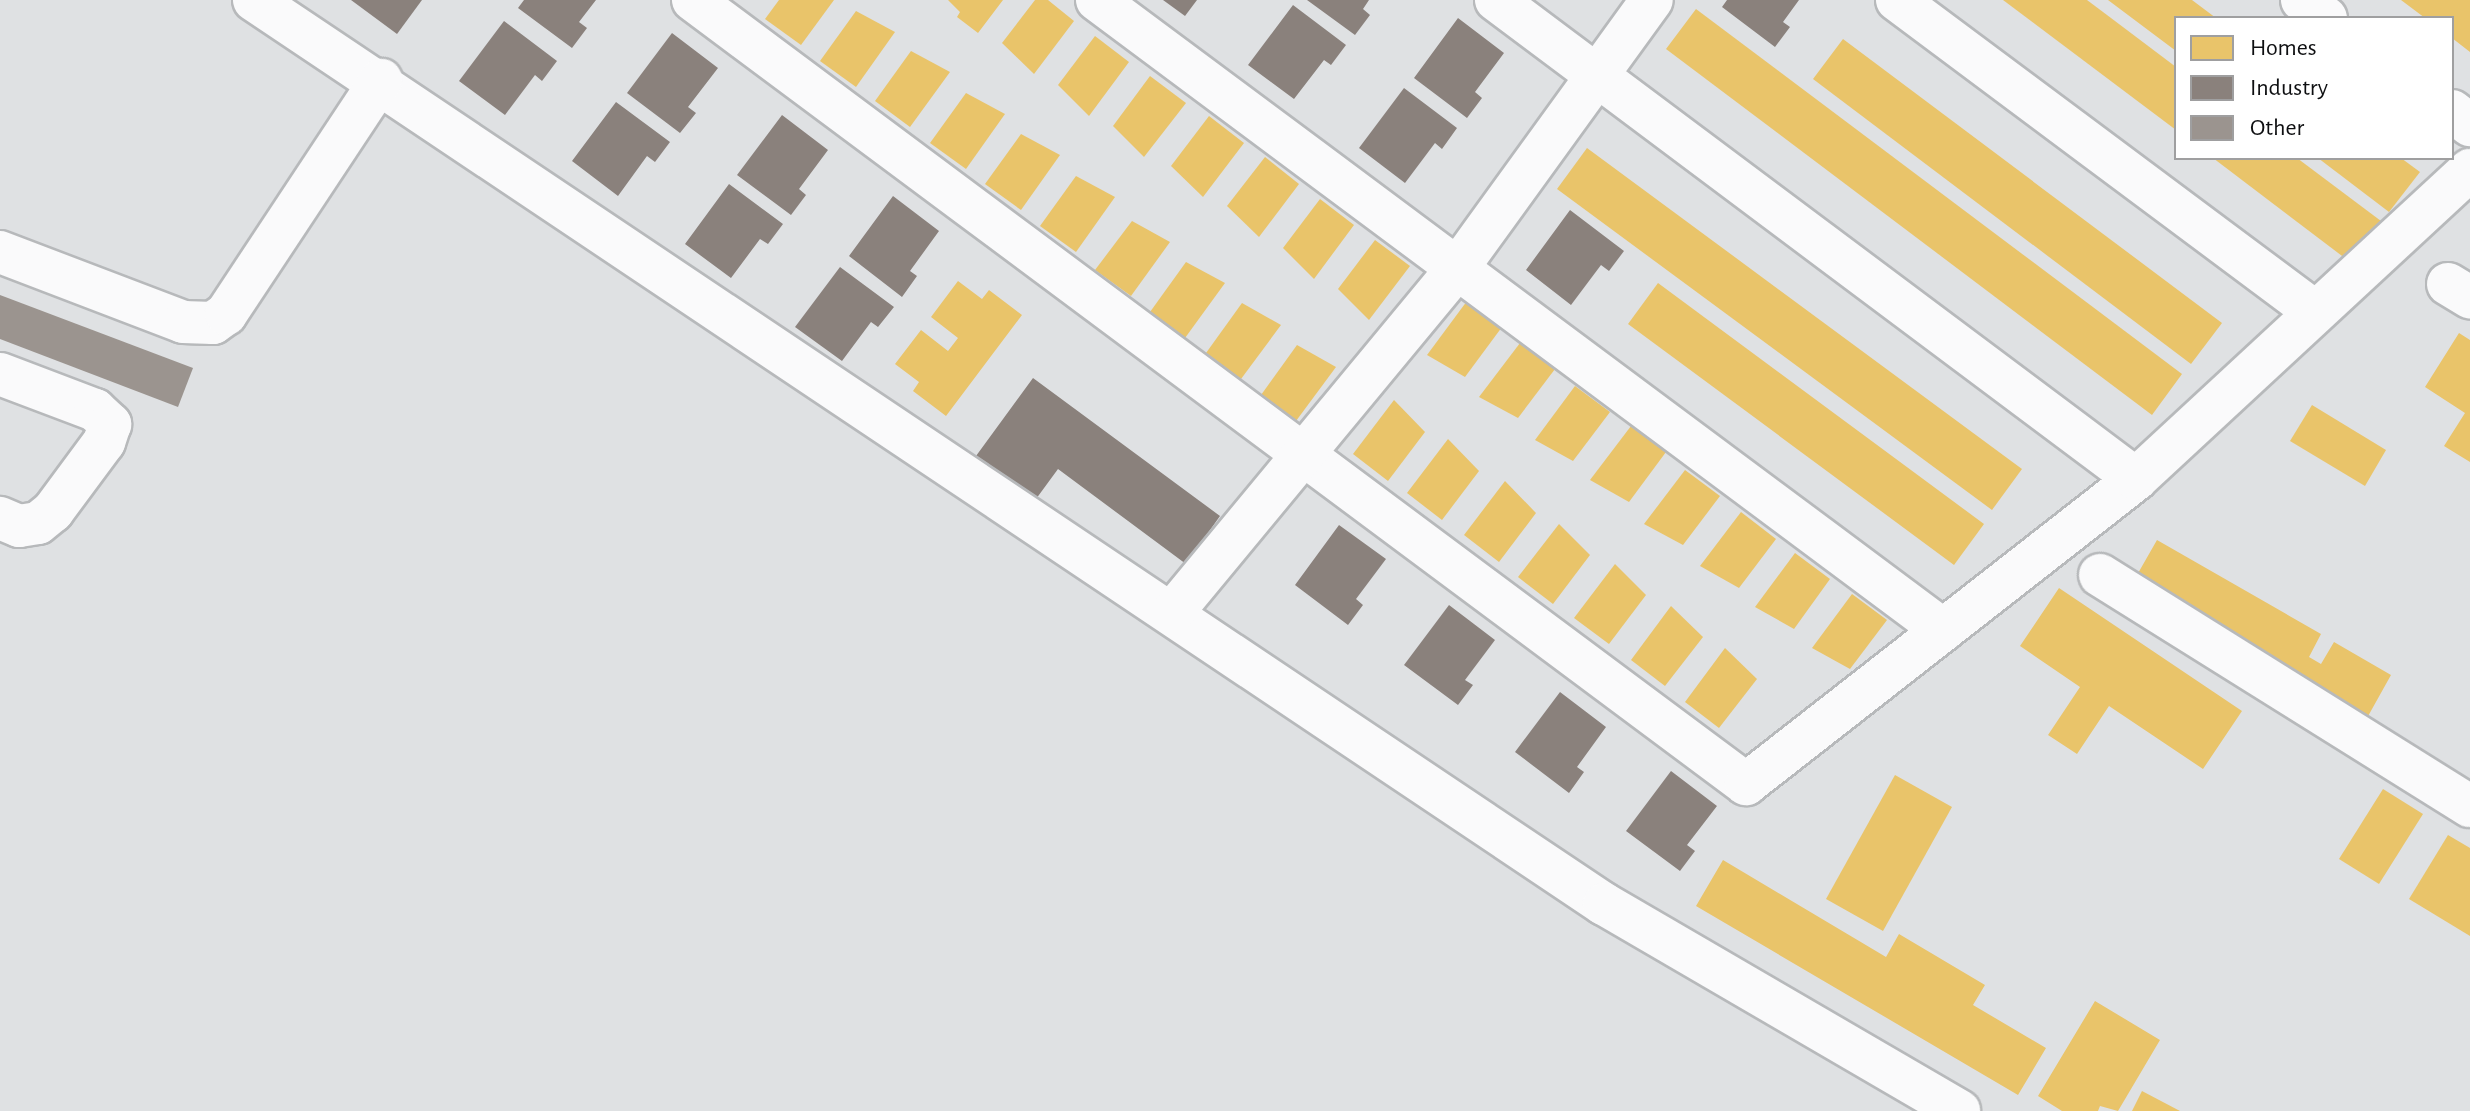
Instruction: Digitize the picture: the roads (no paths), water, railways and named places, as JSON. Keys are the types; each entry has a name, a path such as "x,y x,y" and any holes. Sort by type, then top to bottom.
{"street":[{"path":"254,0 381,80 1604,904 1959,1111"},
{"path":"693,0 1746,784 2136,479 2314,311 2470,170"},
{"path":"1097,0 1943,630"},
{"path":"1496,0 2136,479"},
{"path":"1172,613 1457,269 1652,0"},
{"path":"1897,0 2314,311"},
{"path":"2302,0 2323,16"},
{"path":"0,252 183,322 213,323 226,314 381,80"},
{"path":"2454,113 2470,125"},
{"path":"0,374 95,410 110,424 104,442 53,511 38,523 19,526 0,518"},
{"path":"2100,575 2470,806"}]}
